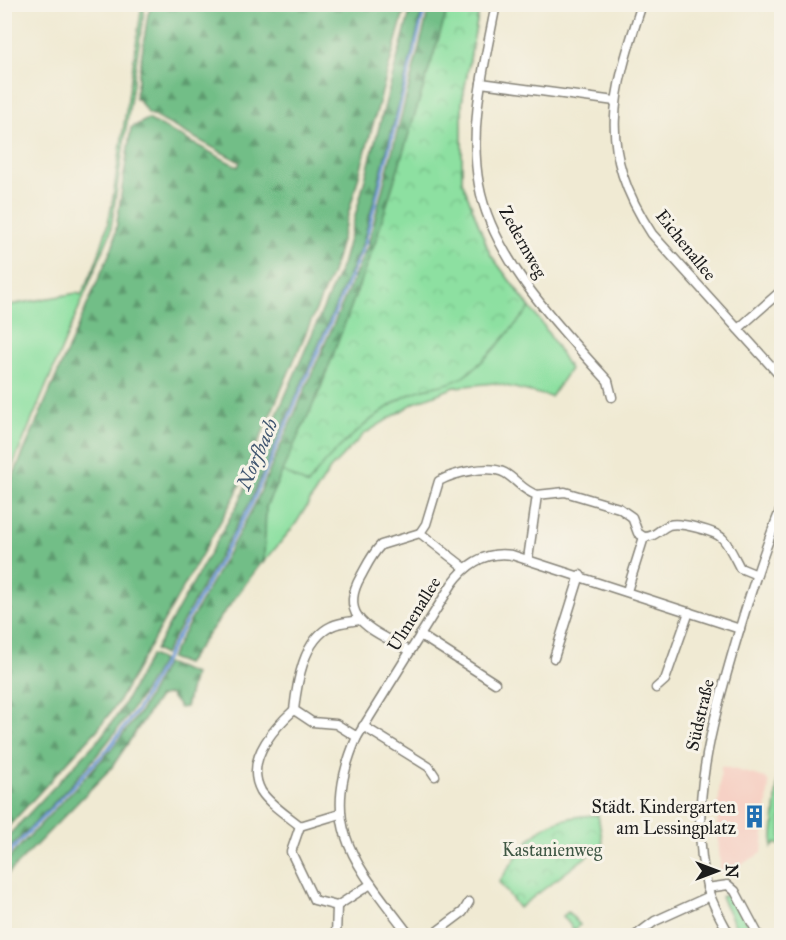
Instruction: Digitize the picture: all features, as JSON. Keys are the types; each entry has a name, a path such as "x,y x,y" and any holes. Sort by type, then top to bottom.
{"street":[{"name":"Zedernweg","path":"496,4 481,83 476,153 479,184 487,214 504,249 526,282 608,381 612,398"},
{"name":"Eichenallee","path":"642,4 622,66 615,101 616,154 620,172 636,209 671,257 782,378"},
{"path":"481,83 615,101"},
{"path":"738,329 782,290"},
{"path":"409,651 359,620 352,607 351,596 375,552 388,541 420,533 426,524 436,486 444,479 493,469 505,473 523,489 537,495 565,492 619,508 632,517 638,533 644,537 652,537 667,526 679,524 719,535 725,540 740,568 757,575"},
{"path":"528,560 537,495"},
{"name":"Südstraße","path":"730,936 709,892 701,826 704,777 714,715 757,575 782,506"},
{"path":"772,529 782,533"},
{"path":"420,533 465,568"},
{"path":"627,591 644,537"},
{"name":"Ulmenallee","path":"410,936 371,884 351,852 340,814 341,787 345,763 363,726 452,584 465,568 479,559 496,554 528,560 580,575 740,629"},
{"path":"554,658 580,575"},
{"path":"656,688 665,680 689,612"},
{"path":"300,826 266,796 257,775 267,737 294,710 299,674 317,639 330,626 359,620"},
{"path":"420,635 495,683"},
{"path":"294,710 312,722 336,724 357,737"},
{"path":"363,726 429,767 435,776"},
{"path":"340,814 300,826 291,844 292,860 314,900 337,906 371,884"},
{"path":"635,936 655,921 709,892 728,885 734,876"},
{"path":"728,885 735,891 759,936"},
{"path":"431,936 463,912 469,902"},
{"path":"336,936 337,906"}],"shaded area":[{"path":"721,766 766,778 769,783 762,853 721,875 717,826"}],"green space":[{"path":"153,4 252,7 260,4 406,5 332,273 235,496 117,704 97,730 5,830 5,495 114,243 131,128 148,119 238,167 240,162 148,113 138,99 135,99 148,14"},
{"path":"412,4 424,5 363,242 250,502 164,655 155,650 240,500 342,265"},
{"path":"142,5 145,5 110,234 5,484 5,306 77,293 81,295 92,273 104,239 112,204"},
{"path":"430,5 449,5 375,243 320,390 266,507 264,559 186,664 170,658 255,504 368,245"},
{"path":"449,5 486,5 479,10 462,102 462,181 490,254 544,326 570,369 551,397 494,383 455,387 414,403 364,434 330,469 295,525 263,563 266,507 320,390 375,243"},
{"path":"449,5 486,5 479,10 462,102 462,181 490,254 530,308 491,353 463,377 415,392 387,408 341,446 308,485 282,471 320,390 375,243"},
{"path":"151,655 162,660 130,713 91,762 5,853 5,839 100,738 118,714"},
{"path":"166,663 194,674 186,707 180,708 169,694 159,697 112,767 5,877 5,862 110,751 140,712"},
{"path":"781,773 781,846 776,843 772,847 778,776"},
{"name":"Kastanienweg","path":"598,815 603,844 519,908 499,882 529,841 549,825 562,820"},
{"path":"732,895 754,935 740,935 721,897"},
{"path":"568,912 580,925 574,930 563,916"}],"waterway":[{"name":"Norfbach","path":"4,858 108,749 137,710 252,503 365,243 426,4"}],"place":[{"name":"Städt. Kindergarten am Lessingplatz","path":"754,817"}]}
